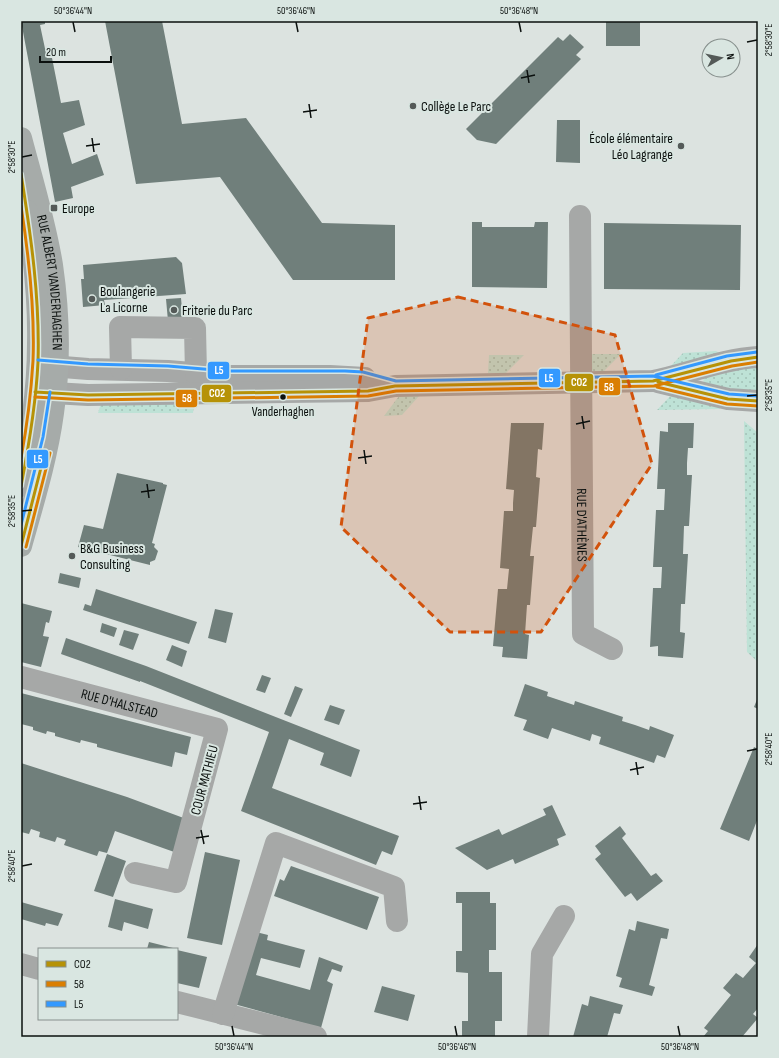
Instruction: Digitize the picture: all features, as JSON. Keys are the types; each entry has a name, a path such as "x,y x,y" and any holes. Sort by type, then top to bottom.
{"main road":[{"name":"RUE ALBERT VANDERHAGHEN","path":"21,138 39,204 52,264 56,301 47,366 45,393 48,438 21,546"},
{"name":"RUE ALBERT VANDERHAGHEN","path":"21,174 47,366"},
{"name":"RUE ALBERT VANDERHAGHEN","path":"21,486 30,433 45,393"}],"street":[{"path":"580,216 581,382"},
{"path":"121,369 120,328 195,328 196,374"},
{"path":"45,393 88,395 360,391 395,386 653,381 728,361 758,357"},
{"path":"47,366 168,371 227,376 345,376 362,378 395,386"},
{"path":"653,381 728,399 758,401"},
{"name":"RUE D'ATHÈNES","path":"581,382 583,634 612,649"},
{"name":"RUE D'HALSTEAD","path":"21,677 217,729"},
{"name":"COUR MATHIEU","path":"135,873 176,882 217,729"},
{"path":"224,1014 276,843 394,887 397,921"},
{"path":"538,1037 542,954 564,916"},
{"path":"21,964 38,969"},
{"path":"178,1002 316,1037"}],"highlighted area":[{"path":"458,297 615,335 652,464 541,632 450,632 341,527 368,318"}],"green space":[{"path":"716,351 723,355 668,369 683,353"},
{"path":"588,354 621,354 604,371 589,371"},
{"path":"489,355 524,355 506,373 488,373"},
{"path":"758,364 758,393 704,384 703,377"},
{"path":"673,393 721,403 720,409 657,410"},
{"path":"399,396 419,396 402,415 384,416"},
{"path":"195,397 193,413 98,413 101,403"},
{"path":"744,421 758,433 758,662 747,652"}],"building":[{"path":"21,21 45,21 45,24 40,25 47,58 52,58 61,103 79,100 85,125 63,133 72,164 97,154 104,175 71,187 73,198 55,202"},
{"path":"105,21 162,21 182,124 246,118 322,223 395,225 395,280 293,280 220,177 136,184"},
{"path":"606,21 640,21 640,46 606,46"},
{"path":"570,34 584,47 576,55 581,59 496,144 477,140 466,129 558,37 563,41"},
{"path":"557,120 580,120 580,163 556,162"},
{"path":"472,222 482,222 482,227 534,227 535,222 548,222 547,288 472,287"},
{"path":"604,223 741,225 740,290 604,289"},
{"path":"176,257 182,263 186,294 104,300 105,305 83,307 81,279 84,279 83,265"},
{"name":"Friterie du Parc","path":"181,298 183,320 168,321 166,299"},
{"path":"511,423 544,423 542,450 538,449 536,477 540,478 536,527 533,527 530,556 534,556 530,605 527,605 525,634 529,635 527,659 502,657 503,647 493,646 498,589 507,589 509,569 500,568 504,511 513,511 514,490 506,489"},
{"path":"668,423 694,423 693,448 688,448 687,463 687,475 692,475 689,526 684,526 683,554 688,554 685,604 681,604 680,632 685,633 683,658 658,656 658,646 650,647 653,588 661,588 662,567 653,567 656,510 664,510 665,489 657,489 660,431 668,432"},
{"path":"117,473 167,485 152,543 155,544 154,547 158,551 155,560 150,562 150,565 78,547 84,525 103,529"},
{"path":"60,573 81,578 79,588 58,583"},
{"path":"96,589 197,622 189,644 83,610 85,604 91,606"},
{"path":"21,603 52,611 49,623 46,622 43,636 49,637 41,667 21,662"},
{"path":"215,609 233,613 226,643 208,638"},
{"path":"102,623 117,628 114,637 100,632"},
{"path":"124,630 139,634 133,650 119,645"},
{"path":"66,638 146,666 360,750 351,777 320,765 324,753 289,739 272,788 399,836 392,855 382,851 376,865 241,811 269,732 140,681 61,654"},
{"path":"172,645 187,651 182,667 166,660"},
{"path":"262,675 271,678 265,693 256,690"},
{"path":"525,684 548,692 547,696 574,705 575,701 623,717 622,721 649,730 650,726 674,735 665,758 657,755 654,763 599,744 601,737 592,734 590,741 552,728 548,739 523,730 527,720 514,716"},
{"path":"295,686 303,689 291,717 284,714"},
{"path":"21,693 191,737 187,755 175,752 172,767 97,747 97,744 81,740 80,743 55,736 55,733 47,731 46,734 33,730 33,727 21,724"},
{"path":"758,697 758,709 754,707"},
{"path":"330,705 345,710 339,725 324,720"},
{"path":"754,747 758,749 758,818 749,841 720,829"},
{"path":"21,763 127,797 189,820 177,853 115,831 107,853 99,851 97,856 64,845 66,840 57,837 55,842 39,837 40,832 31,829 29,834 21,832"},
{"path":"552,805 566,835 557,839 559,845 515,864 513,859 487,870 455,848 499,829 502,835 546,815 543,809"},
{"path":"620,826 626,834 622,838 651,876 656,873 663,881 637,901 631,893 625,897 595,859 601,854 595,846"},
{"path":"205,852 240,860 222,945 187,938"},
{"path":"107,854 126,861 113,897 94,891"},
{"path":"291,866 379,897 367,930 274,896 280,879 284,881"},
{"path":"456,892 490,892 490,903 496,903 496,950 489,950 489,972 502,972 502,1021 495,1021 495,1037 462,1037 462,1021 468,1021 468,973 456,972 456,951 462,951 462,903 456,903"},
{"path":"115,899 153,909 148,929 124,922 122,931 108,927"},
{"path":"21,902 63,914 58,926 46,923 45,926 21,919"},
{"path":"637,921 669,929 667,939 661,938 649,985 655,987 652,996 619,987 622,978 616,976 629,929 635,931"},
{"path":"256,932 268,935 267,940 305,950 300,968 261,958 256,975 310,990 319,957 343,966 341,972 332,969 327,981 333,984 321,1028 234,1004"},
{"path":"149,942 173,948 147,948"},
{"path":"758,944 758,1008 753,1014 758,1018 742,1037 703,1037 708,1031 704,1028 731,995 723,988 736,973 743,978 756,963 749,957"},
{"path":"178,950 207,957 199,988 178,983"},
{"path":"382,986 415,995 408,1021 374,1012"},
{"path":"590,996 623,1005 620,1014 614,1013 607,1037 573,1037 582,1004 588,1006"}],"transit line":[{"name":"CO2","path":"21,174 34,268 38,315 38,362 34,409 21,486"},
{"name":"58","path":"21,206 27,244 33,322 33,361 30,398 21,458"},
{"name":"L5","path":"656,375 727,356 757,352"},
{"name":"CO2","path":"35,392 88,395 368,391 395,386 653,381 731,361 758,357"},
{"name":"L5","path":"38,360 88,364 168,366 227,371 363,372 396,381 653,376 729,394 758,396"},
{"name":"58","path":"35,397 88,400 368,396 396,391 654,386 732,366 758,362"},
{"name":"CO2","path":"658,382 728,399 758,401"},
{"name":"58","path":"657,387 727,404 758,406"},
{"name":"L5","path":"21,525 43,437 50,392"},
{"name":"CO2","path":"21,546 45,452"},
{"name":"58","path":"26,547 50,453"}],"place":[{"name":"Collège Le Parc","path":"413,106"},
{"name":"École élémentaire Léo Lagrange","path":"681,146"},
{"name":"Europe","path":"54,208"},
{"name":"Boulangerie La Licorne","path":"92,299"},
{"name":"Friterie du Parc","path":"174,310"},
{"name":"Vanderhaghen","path":"283,397"},
{"name":"B&G Business Consulting","path":"72,556"}]}
